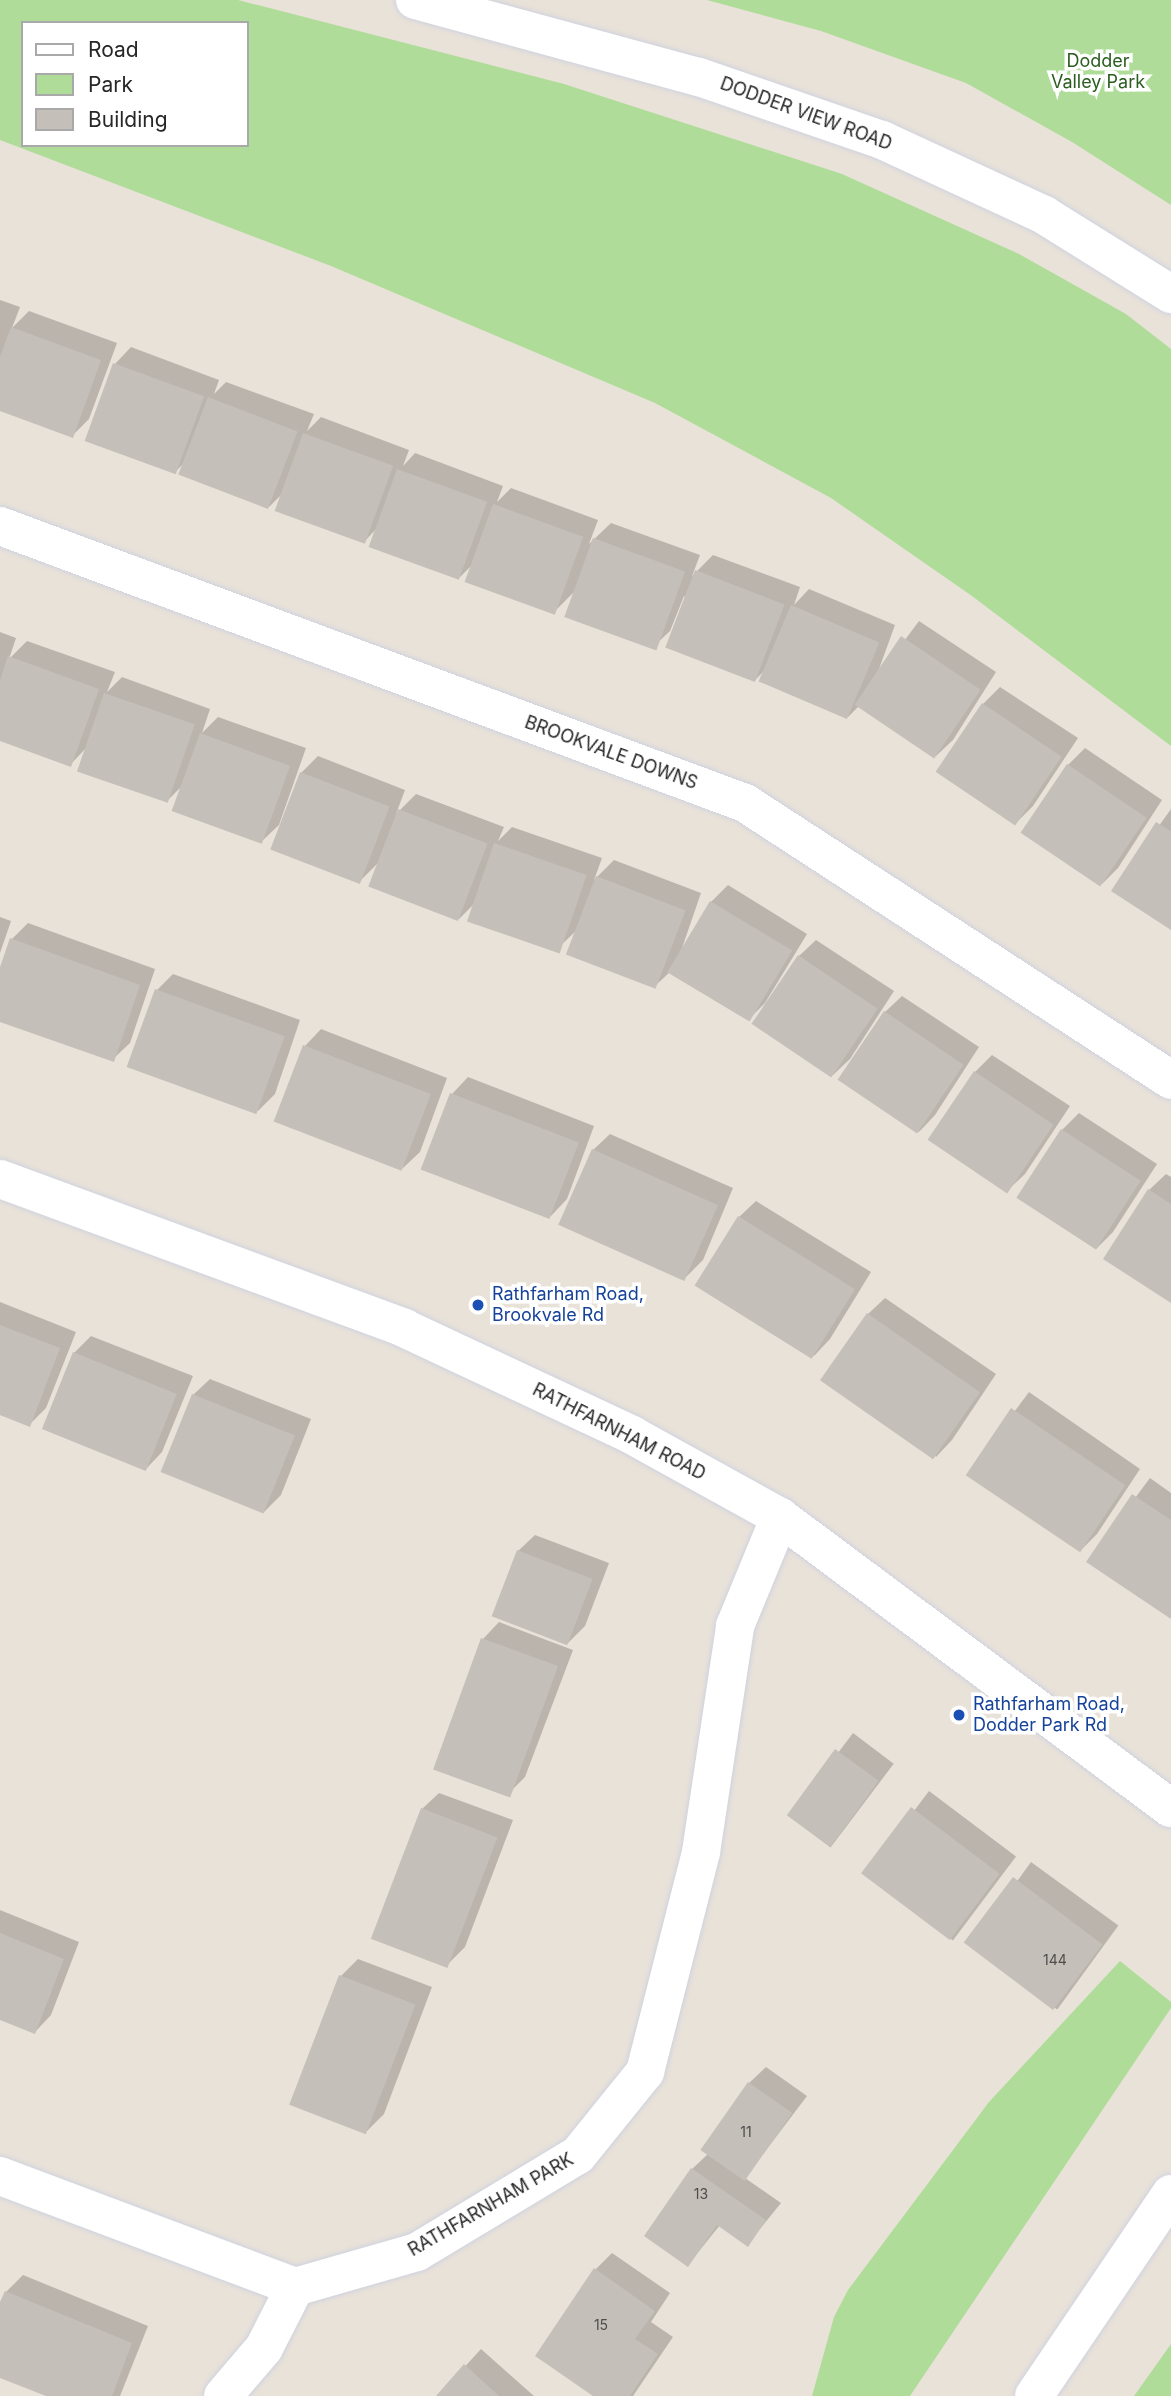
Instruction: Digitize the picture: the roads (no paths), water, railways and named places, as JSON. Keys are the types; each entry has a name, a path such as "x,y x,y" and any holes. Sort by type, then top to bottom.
{"street":[{"name":"DODDER VIEW ROAD","path":"415,0 699,76 881,140 1044,215 1171,294"},
{"name":"BROOKVALE DOWNS","path":"0,526 745,803 1171,1080"},
{"name":"RATHFARNHAM ROAD","path":"0,1179 404,1328 632,1435 780,1517 1171,1808"},
{"name":"RATHFARNHAM PARK","path":"295,2287 417,2252 578,2155 645,2072 701,1852 735,1626 780,1517"},
{"path":"0,2176 295,2287 264,2348 223,2396"},
{"path":"1034,2396 1171,2194"}],"place":[{"name":"Rathfarham Road, Brookvale Rd","path":"478,1305"},
{"name":"Rathfarham Road, Dodder Park Rd","path":"959,1715"}],"park label":[{"name":"Dodder Valley Park","path":"1098,72"}]}
